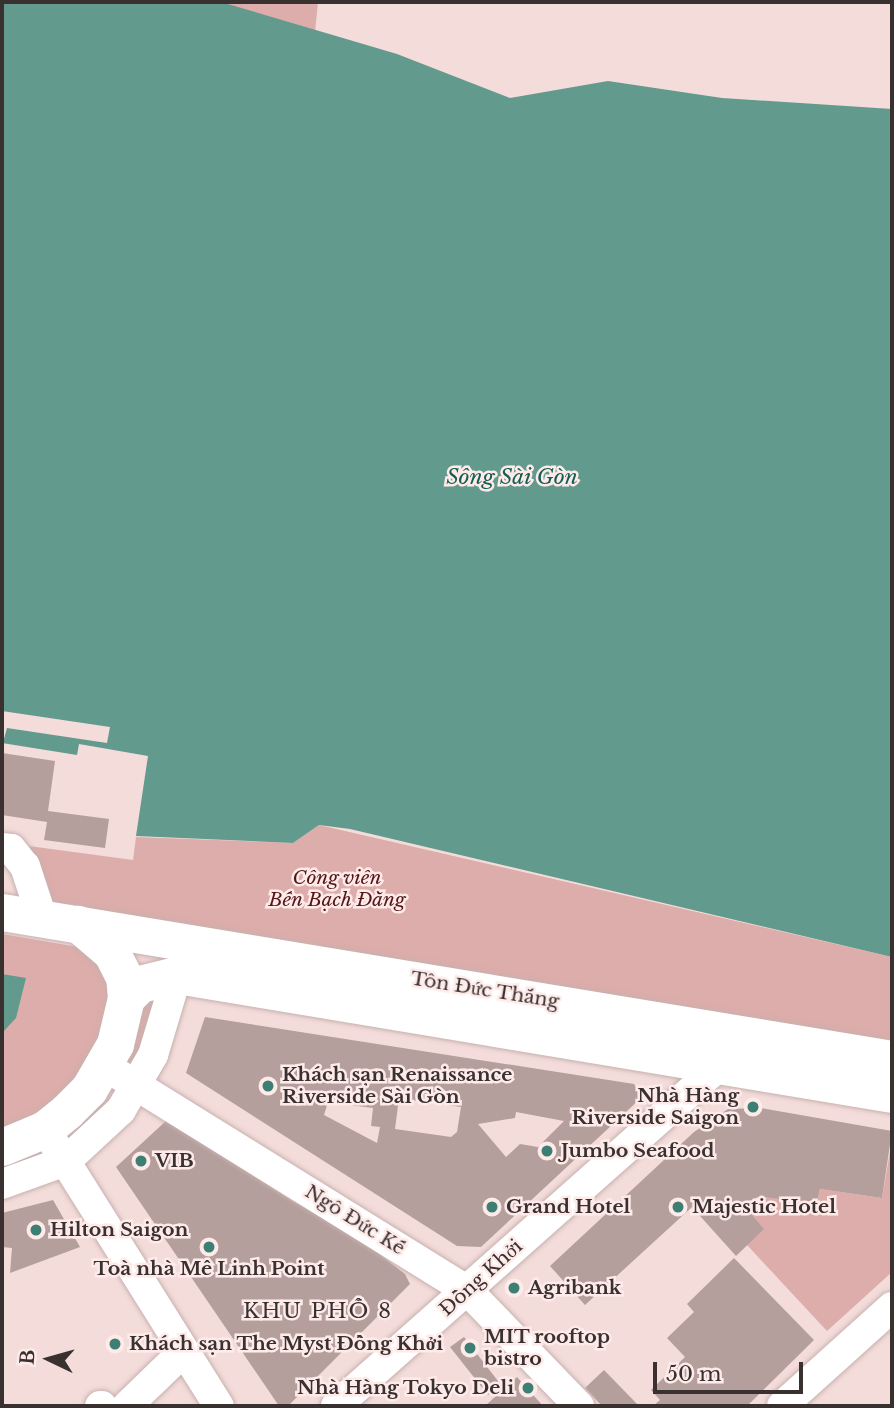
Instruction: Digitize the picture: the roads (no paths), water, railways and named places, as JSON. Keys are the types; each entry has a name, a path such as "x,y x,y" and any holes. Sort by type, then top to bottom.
{"main road":[{"name":"Tôn Ðức Thắng","path":"2,912 892,1059"},
{"path":"2,1147 45,1129 89,1089 105,1066 126,998 112,953 60,921"},
{"name":"Tôn Ðức Thắng","path":"126,998 140,984 177,975 892,1094"}],"street":[{"path":"2,848 10,849 25,866 60,921"},
{"path":"2,1184 66,1161 97,1136 139,1087 177,975"},
{"name":"Ðồng Khởi","path":"336,1406 720,1065"},
{"name":"Ngô Ðức Kế","path":"105,1066 468,1291 579,1406"},
{"path":"45,1129 219,1406"},
{"path":"782,1406 892,1307"},
{"path":"127,1406 184,1350"}],"water":[{"name":"Sông Sài Gòn","path":"2,2 221,2 397,54 510,98 608,81 722,98 892,109 892,957 350,829 319,825 293,843 136,836 148,756 79,744 77,755 2,743"},
{"path":"2,974 26,978 16,1018 2,1033"}],"place":[{"name":"Khách sạn Renaissance Riverside Sài Gòn","path":"268,1086"},
{"name":"Nhà Hàng Riverside Saigon","path":"753,1107"},
{"name":"Jumbo Seafood","path":"547,1151"},
{"name":"VIB","path":"141,1161"},
{"name":"Grand Hotel","path":"492,1207"},
{"name":"Majestic Hotel","path":"678,1207"},
{"name":"Hilton Saigon","path":"36,1230"},
{"name":"Toà nhà Mê Linh Point","path":"209,1247"},
{"name":"Agribank","path":"514,1288"},
{"name":"Khách sạn The Myst Đồng Khởi","path":"115,1344"},
{"name":"MIT rooftop bistro","path":"470,1348"},
{"name":"Nhà Hàng Tokyo Deli","path":"528,1388"}],"district":[{"name":"KHU PHỐ 8","path":"318,1311"}],"park label":[{"name":"Công viên Bến Bạch Đằng","path":"337,889"}]}
